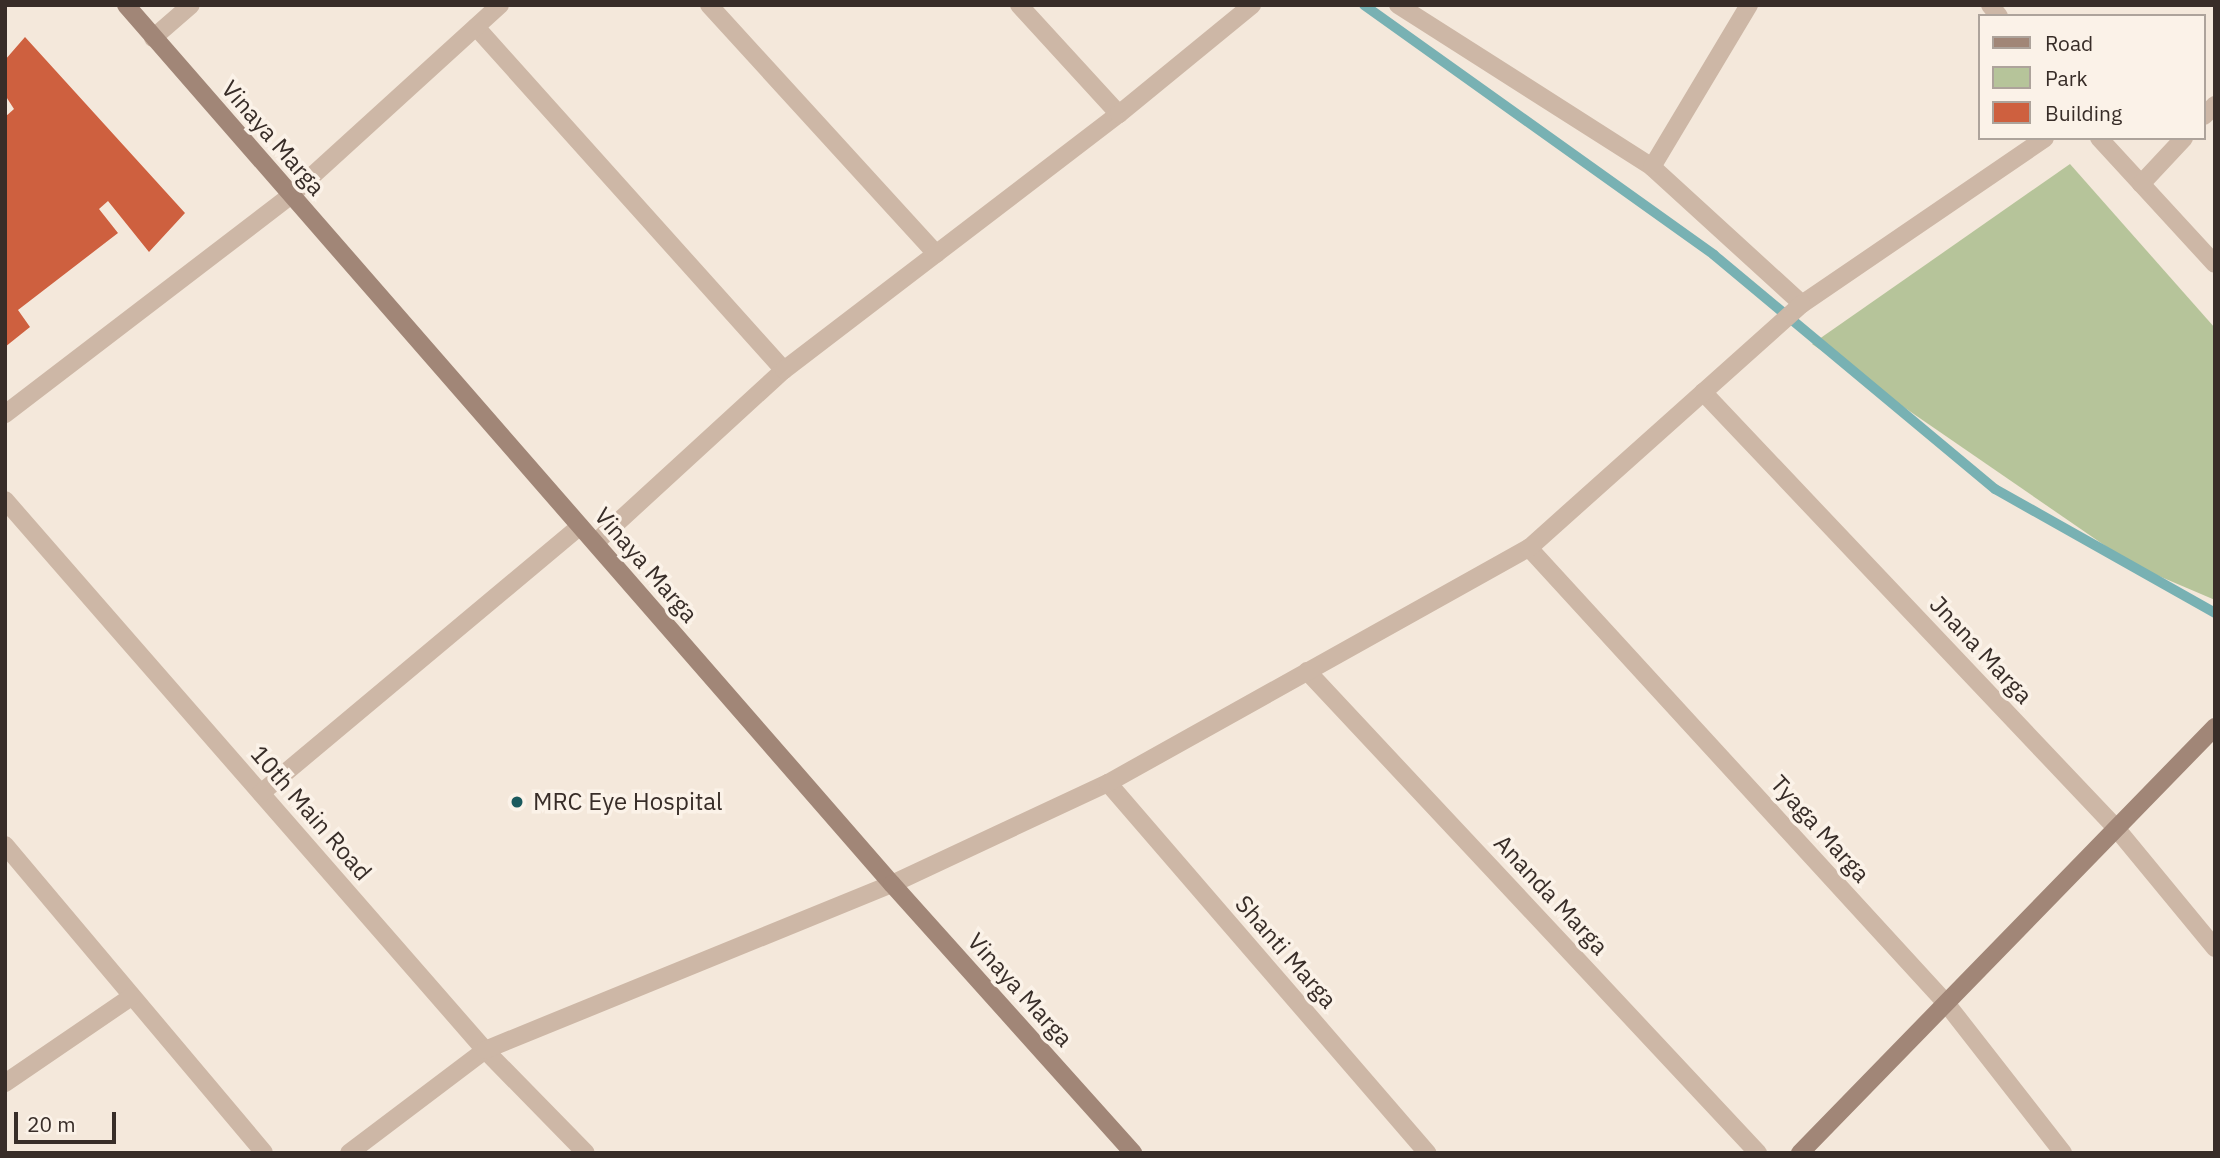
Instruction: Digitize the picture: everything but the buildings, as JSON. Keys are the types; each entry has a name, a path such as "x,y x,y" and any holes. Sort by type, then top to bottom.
{"street":[{"name":"Vinaya Marga","path":"126,5 892,884 1133,1153"},
{"path":"153,38 191,5"},
{"path":"5,414 290,196 500,5"},
{"path":"709,5 936,254"},
{"path":"1019,5 1119,114"},
{"path":"595,543 784,370 1119,114 1252,5"},
{"path":"1398,5 1652,167 1797,309"},
{"path":"1652,167 1745,7"},
{"path":"476,27 784,370"},
{"path":"349,1153 485,1050 892,884 1108,783 1529,548 1797,309 2042,140"},
{"path":"2101,140 2215,264"},
{"path":"2141,184 2182,140"},
{"name":"Jnana Marga","path":"1703,392 2116,828 2215,948"},
{"name":"10th Main Road","path":"5,500 485,1050 586,1153"},
{"path":"261,793 580,526"},
{"name":"Tyaga Marga","path":"1529,548 1946,1003 2063,1153"},
{"name":"Ananda Marga","path":"1307,671 1758,1153"},
{"path":"1800,1153 2215,727"},
{"name":"Shanti Marga","path":"1108,783 1427,1153"},
{"path":"5,845 264,1153"},
{"path":"5,1083 131,997"}],"green space":[{"path":"2070,164 2215,328 2215,600 2133,565 1812,344"}],"waterway":[{"path":"1364,5 1714,255 1995,489 2215,613"}],"place":[{"name":"MRC Eye Hospital","path":"517,802"}]}
